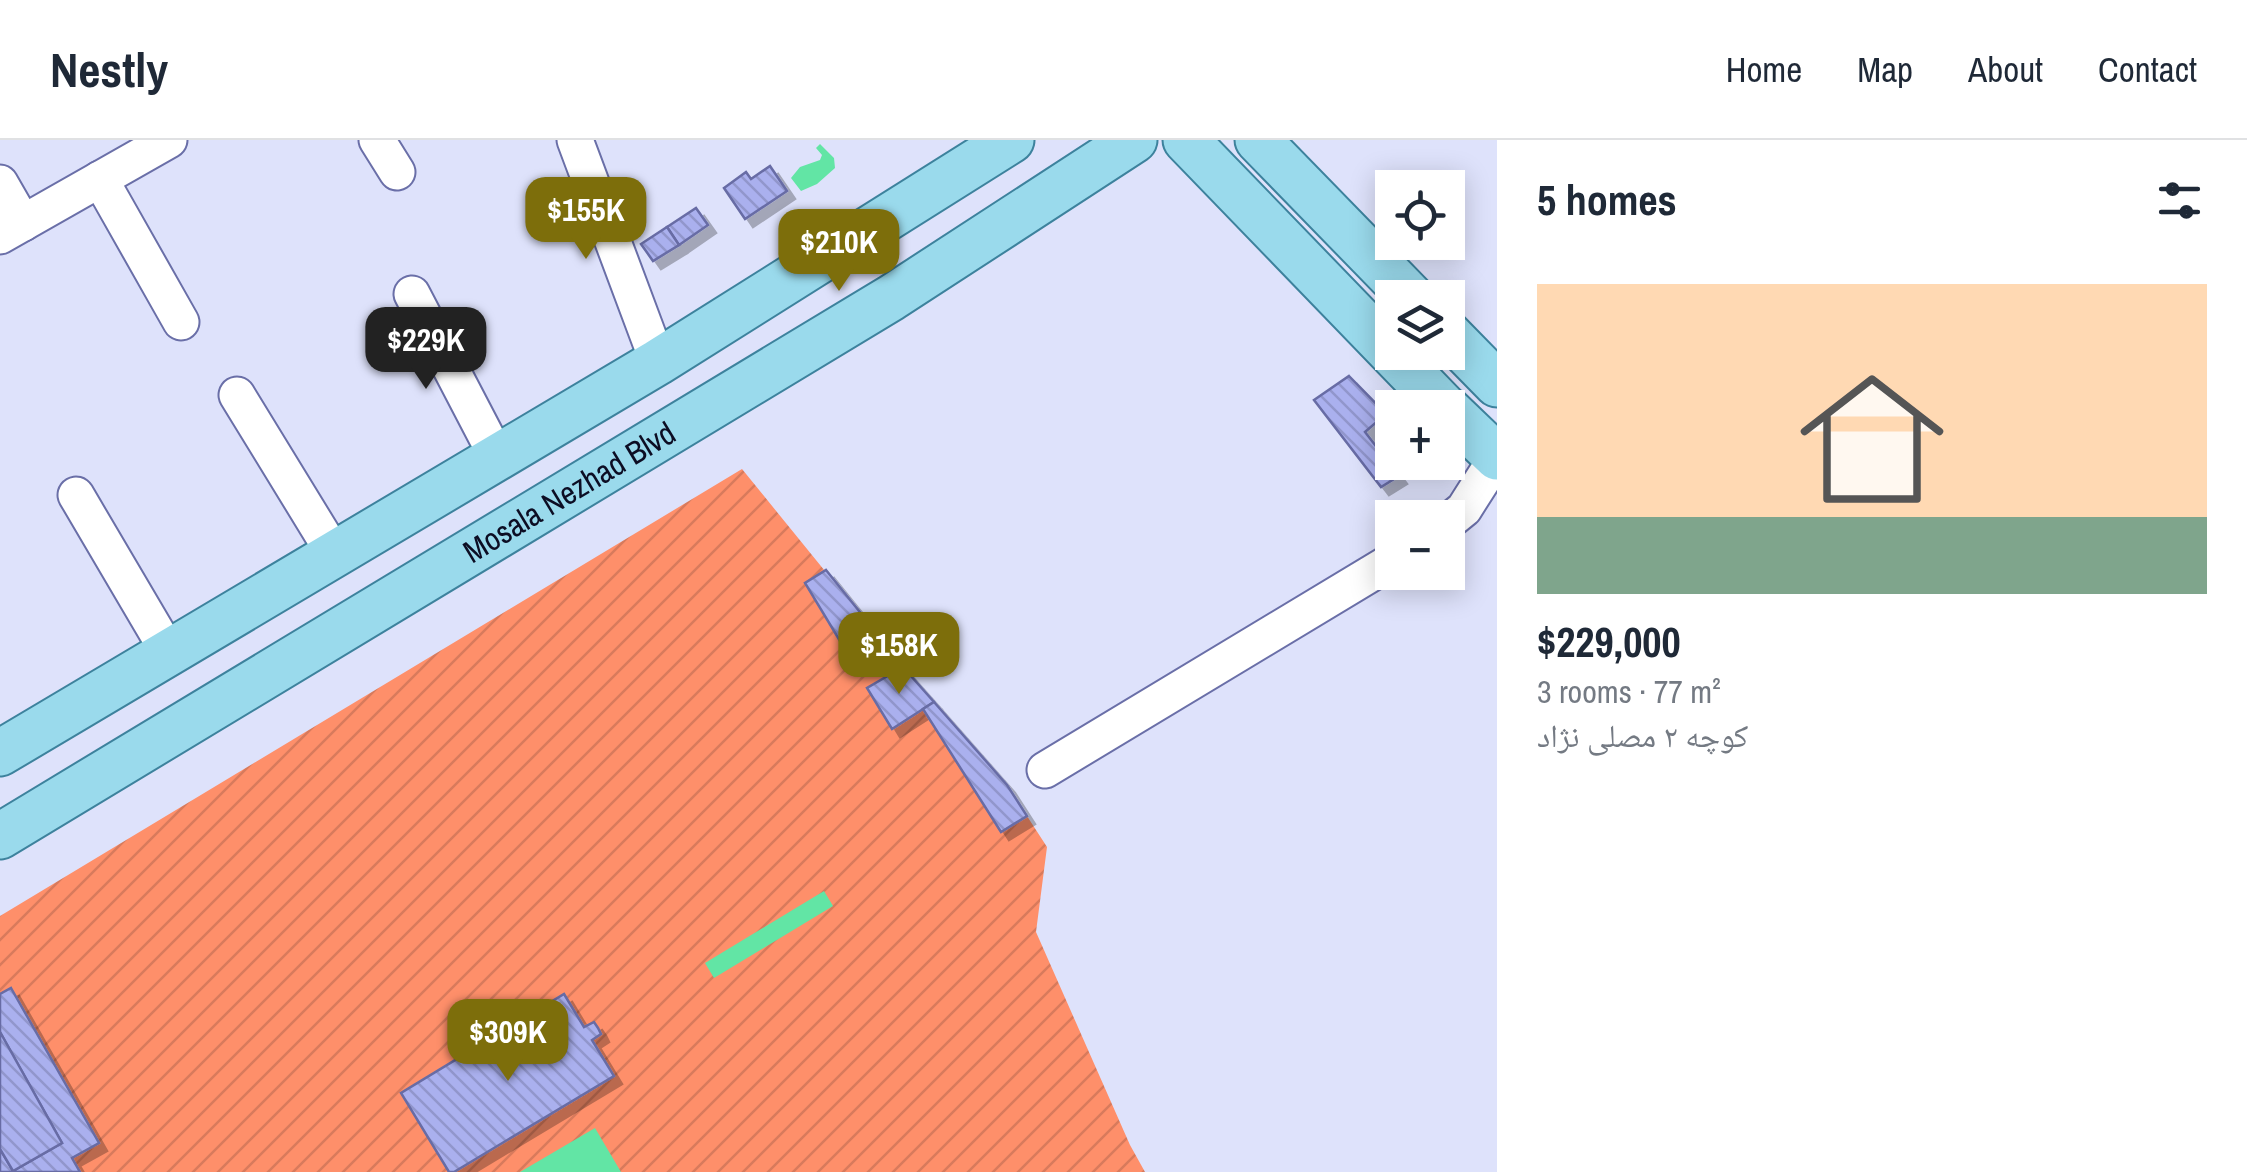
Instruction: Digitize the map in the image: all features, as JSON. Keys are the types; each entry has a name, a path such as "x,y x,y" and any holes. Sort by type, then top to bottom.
{"main road":[{"name":"Mosala Nezhad Blvd","path":"0,753 658,362 1011,140"},
{"name":"Mosala Nezhad Blvd","path":"0,836 891,298 1134,140"},
{"path":"1186,140 1428,390"},
{"path":"1258,140 1394,280"},
{"path":"845,242 891,298"},
{"path":"1465,351 1497,384"},
{"path":"1465,427 1497,457"}],"street":[{"path":"0,184 12,230 169,140"},
{"path":"377,140 397,172"},
{"path":"576,140 658,362"},
{"path":"100,179 181,322"},
{"path":"412,294 498,459"},
{"path":"238,395 335,555"},
{"path":"1465,507 1497,457"},
{"path":"76,495 169,653"},
{"path":"1045,770 1375,571"}],"shaded area":[{"path":"820,144 834,158 835,168 817,184 801,191 791,178 800,167 820,160 822,155 816,148"},
{"path":"742,469 903,667 1007,785 1047,847 1036,932 1145,1172 0,1172 0,916"},
{"path":"824,891 833,906 714,978 705,963"},
{"path":"595,1128 621,1172 520,1172"}],"building":[{"path":"770,166 787,191 745,219 724,188 746,172 751,179"},
{"path":"696,208 708,225 679,245 667,227"},
{"path":"667,227 679,245 653,261 641,244"},
{"path":"1349,376 1375,403 1375,423 1365,432 1375,445 1375,479 1314,400"},
{"path":"826,570 880,637 849,656 805,583"},
{"path":"903,667 934,702 892,729 867,688"},
{"path":"934,702 1007,785 1027,816 1001,832 923,709"},
{"path":"11,988 99,1143 72,1158 80,1172 0,1172 0,1149 13,1171 62,1143 0,1032 0,994"},
{"path":"564,994 584,1027 594,1022 598,1028 601,1034 592,1040 614,1076 449,1172 401,1093"},
{"path":"0,1032 62,1143 13,1171 0,1149"}]}
